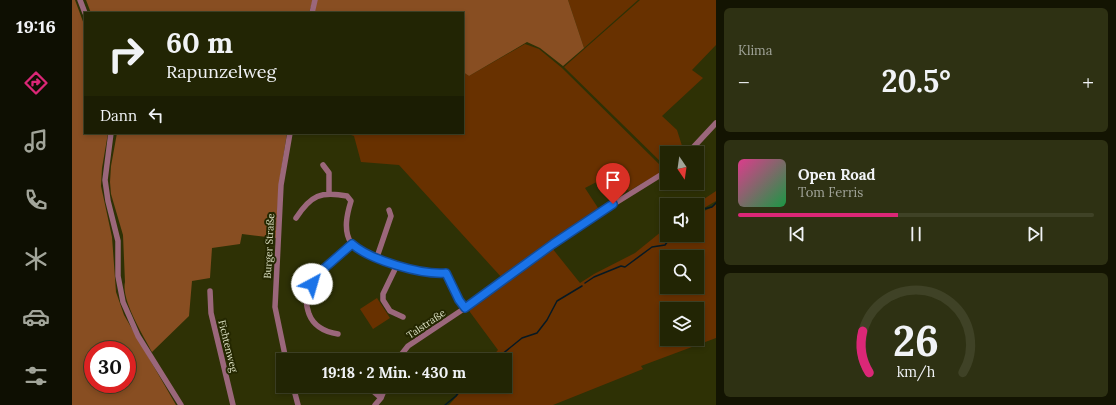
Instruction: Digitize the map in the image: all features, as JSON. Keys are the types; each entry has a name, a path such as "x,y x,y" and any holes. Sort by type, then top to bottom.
{"street":[{"path":"80,0 84,12"},
{"path":"312,12 315,0"},
{"path":"695,146 716,124"},
{"path":"111,134 105,180 108,200 118,241 118,276 121,296 127,314 135,330 181,405"},
{"name":"Burger Straße","path":"285,353 275,307 282,185 290,134"},
{"path":"323,165 329,173 329,193"},
{"name":"Talstraße","path":"402,353 408,346 465,308 601,212 660,176"},
{"path":"296,218 312,199 329,193 350,198 346,224 352,244 363,252 397,265 421,272 446,273 459,300 465,308"},
{"path":"377,257 391,216 389,210"},
{"path":"338,334 321,329 315,325 308,310 307,293 320,272 352,244"},
{"path":"397,265 383,294 383,300 390,311 402,317"},
{"name":"Fichtenweg","path":"210,291 211,313 233,405"},
{"path":"295,393 298,405"},
{"path":"375,393 381,398"},
{"path":"375,405 383,393"}],"shaded area":[{"path":"72,0 75,0 84,24 84,134 108,134 102,168 101,186 112,237 116,292 124,315 176,405 72,405"},
{"path":"86,0 313,0 309,12 91,12"},
{"path":"317,0 568,0 584,48 563,66 540,48 527,42 469,76 464,73 464,12 314,12"},
{"path":"568,0 638,0 584,48"},
{"path":"640,0 716,0 716,45 692,70 703,78 662,116 677,130 682,146 660,146 660,161 564,67"},
{"path":"525,44 539,49 562,68 660,165 660,173 629,191 612,174 585,188 600,211 548,243 503,279 399,165 361,162 354,136 348,134 464,134 464,73 469,76"},
{"path":"117,134 287,134 279,184 276,238 242,234 240,244 212,248 210,278 192,281 189,316 152,352 138,327 126,298 123,235 111,194 111,166"},
{"path":"716,191 716,201 704,208 704,199"},
{"path":"716,204 716,338 704,342 704,302 660,302 660,346 695,346 641,366 643,369 553,405 449,405 460,393 512,393 512,353 495,353 498,350 467,308 552,248 580,283 635,253 660,233 660,242 704,242 704,211"},
{"path":"377,298 390,318 373,329 360,309"}],"waterway":[{"path":"704,209 712,207 716,203"},
{"path":"585,283 594,277 621,266 625,267 652,247 665,245 667,242"},
{"path":"504,353 522,338 537,333 547,320 557,301 582,286"},
{"path":"445,405 458,393"}],"route":[{"path":"312,284 320,272 352,244 363,252 397,265 421,272 438,274 446,273 459,300 465,308 553,244 613,204"}]}
